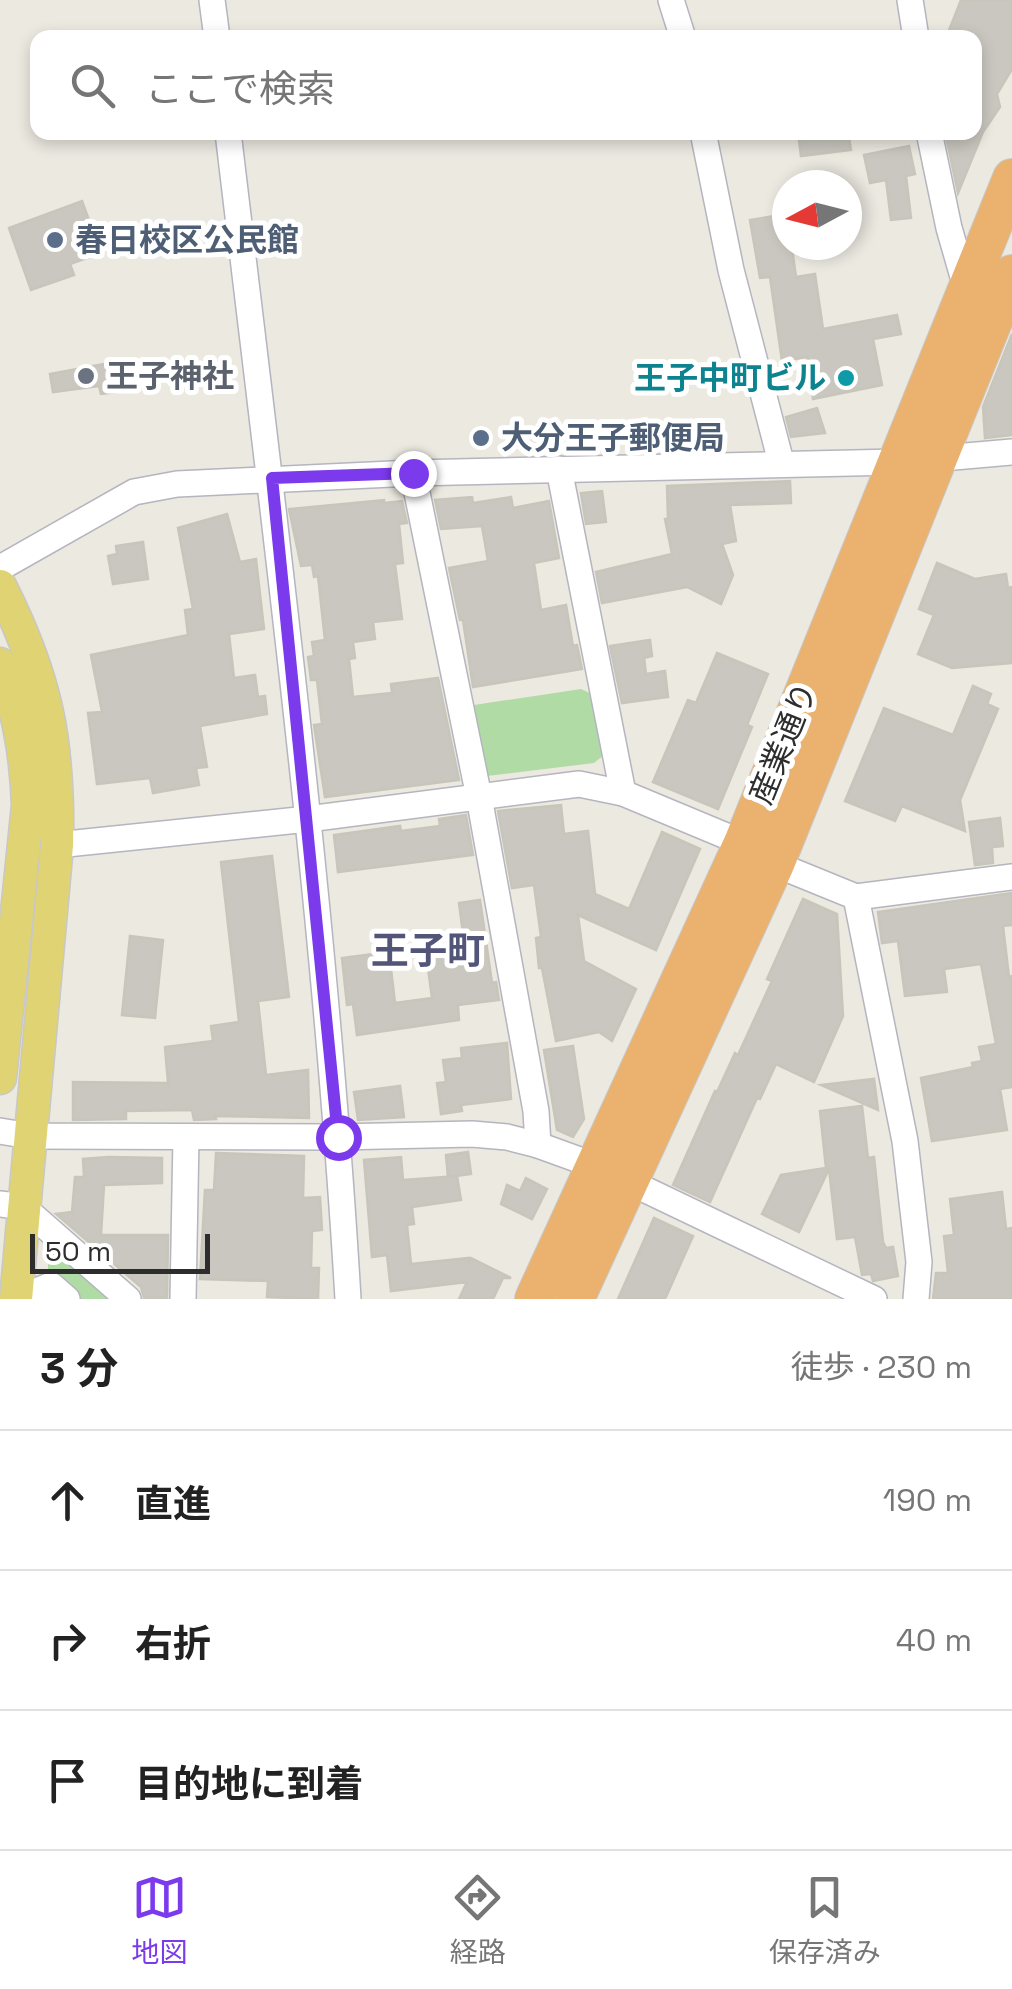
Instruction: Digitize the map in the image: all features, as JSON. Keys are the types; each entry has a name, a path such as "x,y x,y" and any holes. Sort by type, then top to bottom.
{"highway":[{"name":"産業通り","path":"534,1299 743,843 1012,178"},
{"name":"産業通り","path":"575,1299 775,864 1012,274"}],"main road":[{"path":"0,586 32,659 53,732 58,791 57,845 15,1133 11,1205 16,1299"},
{"path":"0,664 20,722 28,805 0,1078"}],"street":[{"path":"212,0 215,30"},
{"path":"672,0 681,30"},
{"path":"910,0 915,30"},
{"path":"229,140 272,478 308,818 338,1137 348,1299"},
{"path":"705,140 731,270 780,462"},
{"path":"931,140 966,287"},
{"path":"0,568 134,492 177,484 413,473 898,462 1012,452"},
{"path":"559,469 623,794"},
{"path":"413,473 479,797 539,1128 538,1145"},
{"path":"57,845 579,784 623,794 743,843"},
{"path":"775,864 856,897 1012,877"},
{"path":"856,897 905,1141 919,1262 916,1299"},
{"path":"15,1133 186,1137 472,1134 538,1145 596,1166 874,1299"},
{"path":"183,1299 186,1137"},
{"path":"11,1205 128,1299"},
{"path":"16,1299 51,1285 67,1299"}],"green space":[{"path":"581,689 594,695 604,755 594,763 487,776 474,705"},
{"path":"60,1252 113,1299 79,1299 48,1271 48,1255"}],"building":[{"path":"961,0 1012,0 1012,69 997,94 1000,107 982,134 982,30 949,30"},
{"path":"799,140 849,140 851,150 801,156"},
{"path":"947,140 980,140 958,193"},
{"path":"909,146 915,174 906,176 911,218 891,220 886,180 870,183 864,155"},
{"name":"春日校区公民館","path":"82,201 101,253 70,264 74,275 31,290 9,228"},
{"path":"772,216 772,260 794,260 796,277 815,274 823,329 897,315 901,334 873,339 882,385 813,399 807,357 782,361 770,277 760,278 750,220"},
{"path":"1012,334 1012,435 985,438 983,407"},
{"name":"王子神社","path":"120,361 119,392 101,394 99,386 53,392 50,374"},
{"path":"817,408 825,433 791,437 786,417"},
{"path":"790,481 791,503 730,505 736,541 722,544 733,575 721,604 687,587 602,603 596,572 672,554 665,519 667,486"},
{"path":"602,491 606,522 586,524 581,493"},
{"path":"472,497 473,503 511,497 513,508 549,501 559,558 534,563 541,610 566,605 573,646 577,645 582,669 473,687 463,620 449,568 488,561 482,526 441,529 435,500"},
{"path":"402,501 407,523 399,524 403,563 395,564 402,619 373,622 375,639 353,642 355,658 349,659 353,697 392,693 391,684 438,678 459,780 325,797 314,725 322,724 317,680 311,680 308,657 314,656 312,642 325,640 318,576 314,577 312,565 301,566 289,509"},
{"path":"227,514 240,562 256,559 264,629 229,634 234,678 255,675 258,697 265,696 267,714 200,726 207,767 196,768 199,785 153,793 150,778 97,784 88,713 102,712 91,655 188,635 185,610 193,609 178,528"},
{"path":"143,542 148,579 113,584 108,556 117,554 116,546"},
{"path":"937,563 975,579 1006,574 1008,588 1012,587 1012,663 952,668 918,654 934,615 919,609"},
{"path":"650,640 652,656 644,658 646,674 665,671 668,697 622,703 610,646"},
{"path":"717,653 768,674 747,725 752,727 718,809 653,782 688,700 696,703"},
{"path":"973,686 991,694 987,704 998,709 960,800 965,831 902,806 895,821 845,801 884,708 953,735"},
{"path":"561,805 564,834 588,831 595,894 629,909 662,832 700,849 656,950 578,915 584,961 636,989 612,1041 599,1032 556,1041 539,968 536,938 541,937 534,885 512,888 498,811"},
{"path":"466,815 473,855 338,872 334,835 400,826 401,831 440,826 439,819"},
{"path":"1000,818 1003,846 992,847 993,863 975,865 969,822"},
{"path":"272,856 289,997 258,1001 266,1075 308,1070 309,1118 215,1116 216,1119 194,1120 192,1110 126,1111 126,1119 73,1120 73,1082 168,1083 165,1047 213,1041 211,1026 239,1022 221,862"},
{"path":"1012,893 1012,925 1003,926 1009,977 1012,976 1012,1087 1000,1089 1007,1130 932,1141 921,1078 973,1067 972,1063 982,1061 979,1047 996,1044 981,964 944,969 947,992 905,996 898,941 882,943 878,912"},
{"path":"803,899 837,914 843,1016 814,1082 776,1064 710,1202 673,1185 715,1091 735,1053 738,1055 772,981 767,979"},
{"path":"480,900 492,983 496,982 499,1000 458,1005 459,1020 357,1035 353,1004 347,1005 342,958 389,952 395,1003 432,998 426,953 465,948 459,903"},
{"path":"130,936 163,940 155,1018 122,1015"},
{"path":"507,1043 511,1099 461,1105 462,1111 441,1114 437,1083 446,1082 443,1060 462,1058 461,1048"},
{"path":"573,1046 584,1119 573,1137 557,1130 544,1050"},
{"path":"874,1079 878,1110 821,1085"},
{"path":"400,1086 404,1117 358,1120 354,1092"},
{"path":"862,1106 868,1158 874,1157 883,1242 886,1248 893,1247 898,1276 873,1281 871,1274 862,1275 855,1237 837,1239 829,1169 799,1232 762,1214 781,1175 826,1168 820,1111"},
{"path":"468,1152 471,1174 448,1177 446,1155"},
{"path":"216,1153 304,1156 303,1198 320,1197 322,1230 312,1231 311,1268 319,1268 318,1299 267,1297 268,1281 200,1279 205,1190 214,1190"},
{"path":"401,1157 403,1180 457,1176 461,1200 412,1207 414,1224 407,1225 411,1264 471,1258 511,1278 503,1278 493,1299 459,1299 467,1282 391,1291 387,1255 372,1257 364,1160"},
{"path":"162,1158 162,1183 104,1185 101,1235 168,1235 167,1298 144,1298 141,1287 56,1214 72,1212 75,1177 84,1177 83,1159"},
{"path":"526,1178 547,1189 532,1219 501,1204 507,1185 520,1191"},
{"path":"1002,1192 1006,1229 1012,1228 1012,1299 933,1299 936,1273 948,1273 944,1236 954,1235 950,1199"},
{"path":"654,1218 693,1236 665,1299 618,1299"}],"place":[{"name":"春日校区公民館","path":"55,240"},
{"name":"王子神社","path":"86,376"},
{"name":"王子中町ビル","path":"846,378"},
{"name":"大分王子郵便局","path":"481,438"}],"district":[{"name":"王子町","path":"428,951"}],"route":[{"path":"338,1137 272,478 413,473"}]}
